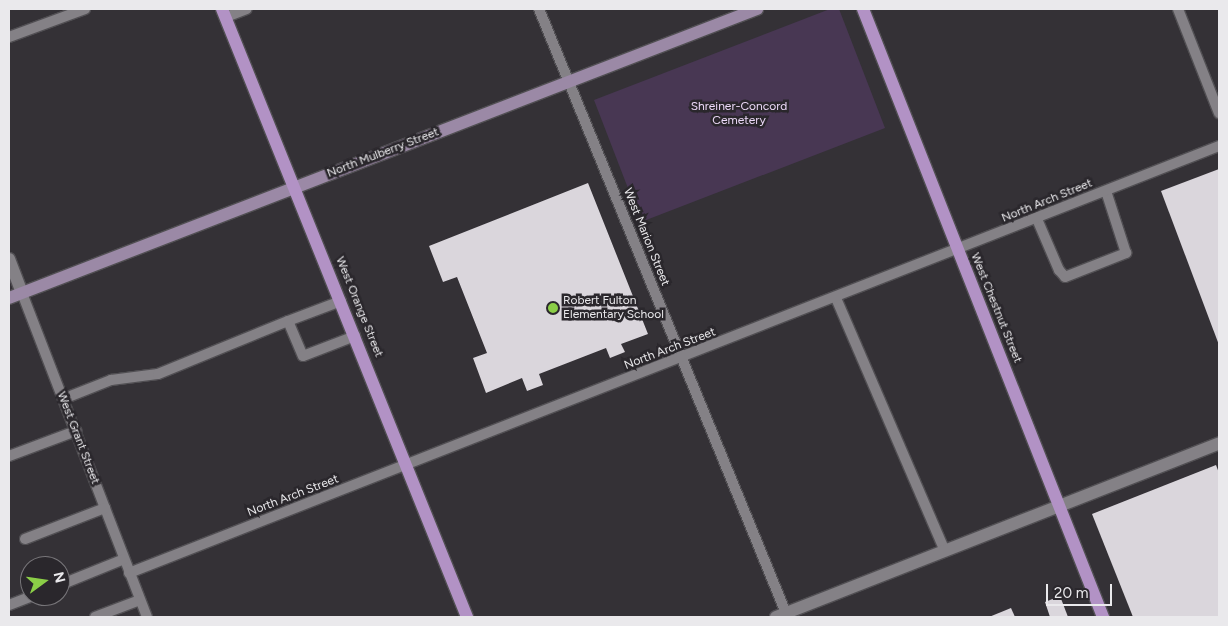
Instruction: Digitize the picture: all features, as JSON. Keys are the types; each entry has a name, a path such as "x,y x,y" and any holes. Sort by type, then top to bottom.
{"main road":[{"name":"West Chestnut Street","path":"863,9 1103,617"},
{"name":"West Orange Street","path":"224,13 408,464 467,617"}],"street":[{"name":"North Mulberry Street","path":"9,298 757,9"},
{"name":"West Grant Street","path":"9,259 22,293"},
{"path":"781,615 1219,443"}],"lane":[{"path":"9,37 85,9"},
{"path":"224,13 246,9"},
{"name":"West Marion Street","path":"539,9 682,358 781,615"},
{"path":"1178,9 1219,113"},
{"name":"North Arch Street","path":"129,573 836,298 1219,146"},
{"path":"1037,219 1059,270 1065,278 1126,253 1106,191"},
{"name":"West Grant Street","path":"22,293 147,617"},
{"path":"836,298 945,551"},
{"path":"63,399 111,380 158,374 341,301"},
{"path":"288,321 303,356 355,336"},
{"path":"9,456 76,430"},
{"path":"24,540 105,508"},
{"path":"70,581 124,559"},
{"path":"96,617 140,600"}],"green space":[{"name":"Shreiner-Concord Cemetery","path":"830,9 839,9 885,128 641,222 594,100"}],"building":[{"path":"1219,169 1219,345 1161,191"},
{"name":"Robert Fulton Elementary School","path":"588,183 648,334 621,344 625,352 610,358 606,348 539,374 543,385 527,391 522,378 486,393 473,358 487,353 457,277 443,282 429,246"},
{"path":"1216,465 1219,473 1219,617 1133,617 1092,514"},
{"path":"1060,596 1068,617 1050,617 1045,602"},
{"path":"1011,608 1015,617 989,617"}],"place":[{"name":"Robert Fulton Elementary School","path":"553,308"}]}
